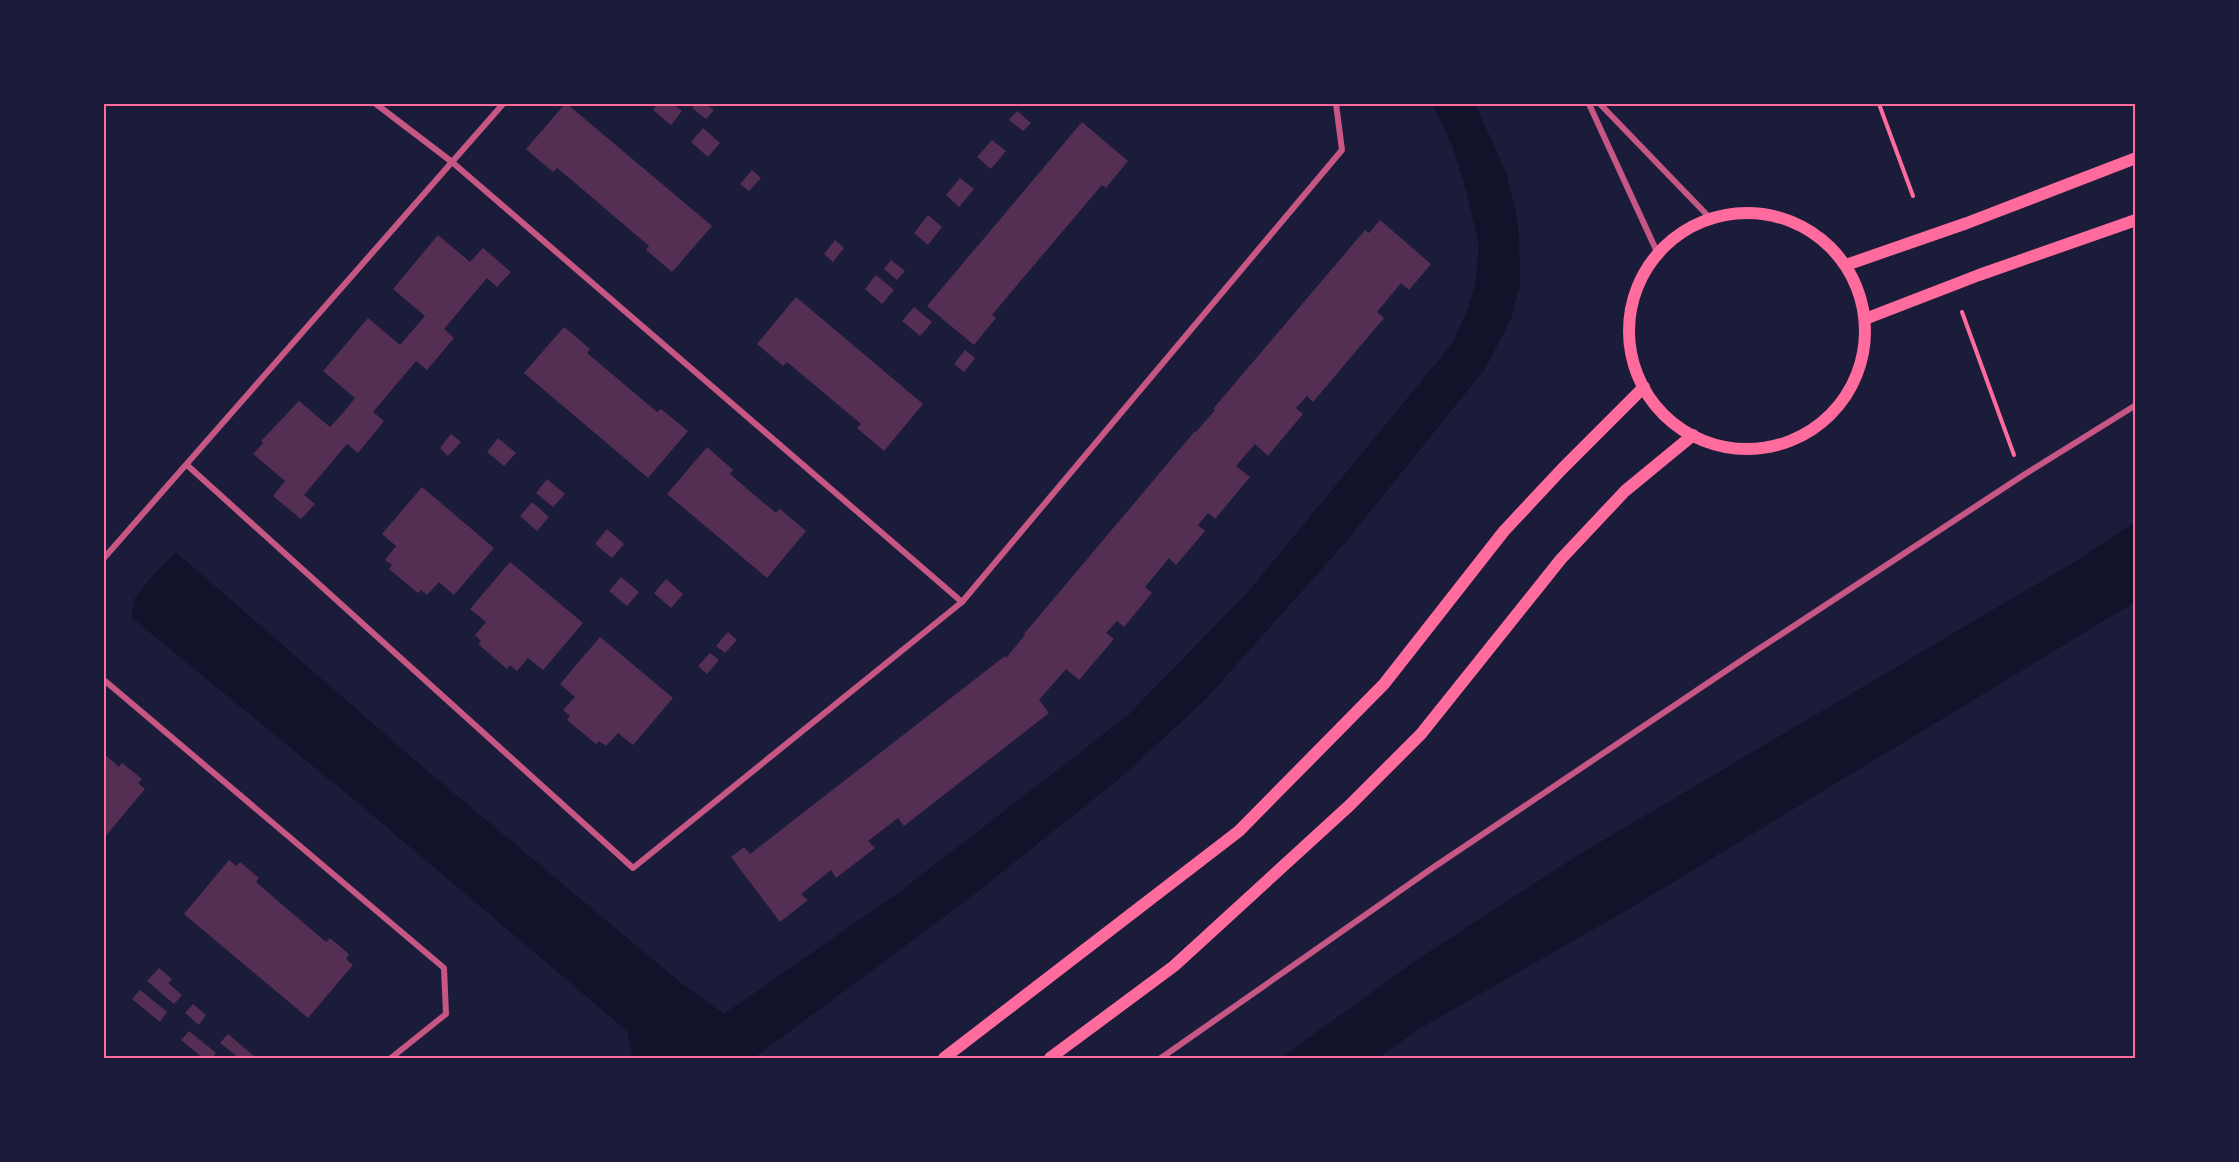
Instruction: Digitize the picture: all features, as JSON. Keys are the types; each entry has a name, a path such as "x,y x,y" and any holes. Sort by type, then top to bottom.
{"main road":[{"path":"1846,265 1967,223 2136,158"},
{"path":"1749,213 1786,219 1804,227 1820,237 1846,265 1862,300 1865,344 1859,369 1848,392 1814,428 1791,440 1767,447 1741,448 1725,446 1693,435 1673,423 1657,406 1644,387 1636,368 1630,348 1629,328 1637,289 1646,271 1673,239 1691,227 1711,219 1729,214 1749,213"},
{"path":"1865,319 1979,275 2136,220"},
{"path":"944,1059 1239,831 1384,684 1504,531 1644,387"},
{"path":"1050,1059 1174,966 1350,805 1421,734 1561,559 1625,491 1693,435"}],"street":[{"path":"376,104 452,162 962,602"},
{"path":"104,558 503,104"},
{"path":"186,465 633,868 962,602 1342,150 1336,104"},
{"path":"1589,104 1658,254"},
{"path":"1600,104 1711,219"},
{"path":"1161,1059 1431,869 2022,476 2136,405"},
{"path":"104,680 444,968 446,1014 391,1059"}],"path":[{"path":"1879,104 1913,196"},
{"path":"1962,312 2022,476"}],"shaded area":[{"path":"1432,104 1475,104 1506,172 1515,207 1519,234 1520,286 1511,319 1485,369 1344,544 1204,701 1119,779 971,897 754,1058 633,1058 627,1031 364,808 131,617 135,598 176,552 418,763 681,983 724,1014 898,893 1127,716 1248,592 1451,345 1467,312 1475,285 1479,245 1452,145"},
{"path":"2135,522 2135,602 1622,913 1419,1029 1378,1058 1281,1058 1415,961 1575,857 2079,559"}],"building":[{"path":"565,104 712,226 672,272 646,250 649,246 574,182 557,168 553,172 526,149"},
{"path":"658,104 673,104 682,111 671,125 653,110"},
{"path":"696,104 706,104 714,110 706,119 692,108"},
{"path":"1017,111 1031,123 1023,131 1009,120"},
{"path":"1082,122 1128,161 1106,188 1102,185 992,315 996,318 974,345 927,306"},
{"path":"703,128 720,143 708,157 691,142"},
{"path":"992,140 1006,151 991,169 977,157"},
{"path":"752,170 761,178 749,191 740,184"},
{"path":"960,178 974,189 959,207 946,195"},
{"path":"928,215 942,227 928,245 914,233"},
{"path":"1380,220 1431,264 1409,290 1401,283 1377,312 1384,318 1313,402 1307,396 1296,408 1303,414 1268,456 1255,444 1236,466 1250,477 1215,519 1208,513 1198,525 1205,531 1176,565 1169,558 1145,587 1152,593 1124,627 1117,621 1106,633 1114,639 1079,680 1066,669 1039,700 1049,713 904,826 898,818 868,841 875,848 836,878 831,870 801,894 808,900 780,922 731,857 744,847 750,854 1005,656 1006,658 1365,230 1369,233"},
{"path":"438,235 470,262 483,248 511,272 497,287 487,278 444,329 454,338 427,370 416,361 373,412 384,421 358,453 347,444 304,495 315,504 301,519 273,496 285,481 253,454 263,443 261,441 299,401 330,427 343,413 355,398 323,371 368,318 400,345 425,316 393,289"},
{"path":"835,240 844,248 833,262 824,254"},
{"path":"891,260 905,271 897,280 884,269"},
{"path":"876,275 894,290 882,304 865,289"},
{"path":"796,297 923,404 884,451 857,428 861,424 787,362 783,366 757,344"},
{"path":"914,307 932,322 920,336 902,321"},
{"path":"564,327 590,349 587,353 657,412 661,409 688,431 648,478 524,373"},
{"path":"965,350 975,358 964,372 954,364"},
{"path":"451,434 461,442 448,456 440,448"},
{"path":"498,438 516,453 504,466 487,452"},
{"path":"707,447 733,470 730,474 753,494 776,513 780,509 806,531 767,578 667,494"},
{"path":"547,479 565,494 553,507 536,493"},
{"path":"422,487 494,548 454,595 439,582 427,595 421,590 418,593 389,569 392,565 385,560 396,546 382,534"},
{"path":"532,502 549,517 537,531 520,516"},
{"path":"607,529 624,544 612,558 595,544"},
{"path":"510,562 583,623 543,670 528,658 517,671 510,665 507,669 478,644 481,641 475,635 486,622 470,609"},
{"path":"621,577 639,592 627,606 609,591"},
{"path":"666,579 683,594 671,608 654,593"},
{"path":"728,632 737,640 725,653 716,646"},
{"path":"600,637 673,698 633,745 618,733 606,746 599,741 596,744 567,720 570,716 563,710 575,697 560,684"},
{"path":"710,653 719,660 707,674 698,666"},
{"path":"104,754 119,767 122,763 142,779 138,783 145,789 104,838"},
{"path":"229,860 236,866 240,862 259,878 256,882 326,942 330,938 349,954 346,959 353,965 308,1018 184,914"},
{"path":"159,968 172,979 168,983 182,995 174,1004 147,981"},
{"path":"140,990 167,1012 160,1022 132,999"},
{"path":"193,1004 206,1015 199,1025 185,1013"},
{"path":"189,1031 216,1053 212,1058 203,1058 181,1040"},
{"path":"228,1034 255,1057 239,1058 220,1043"}]}
